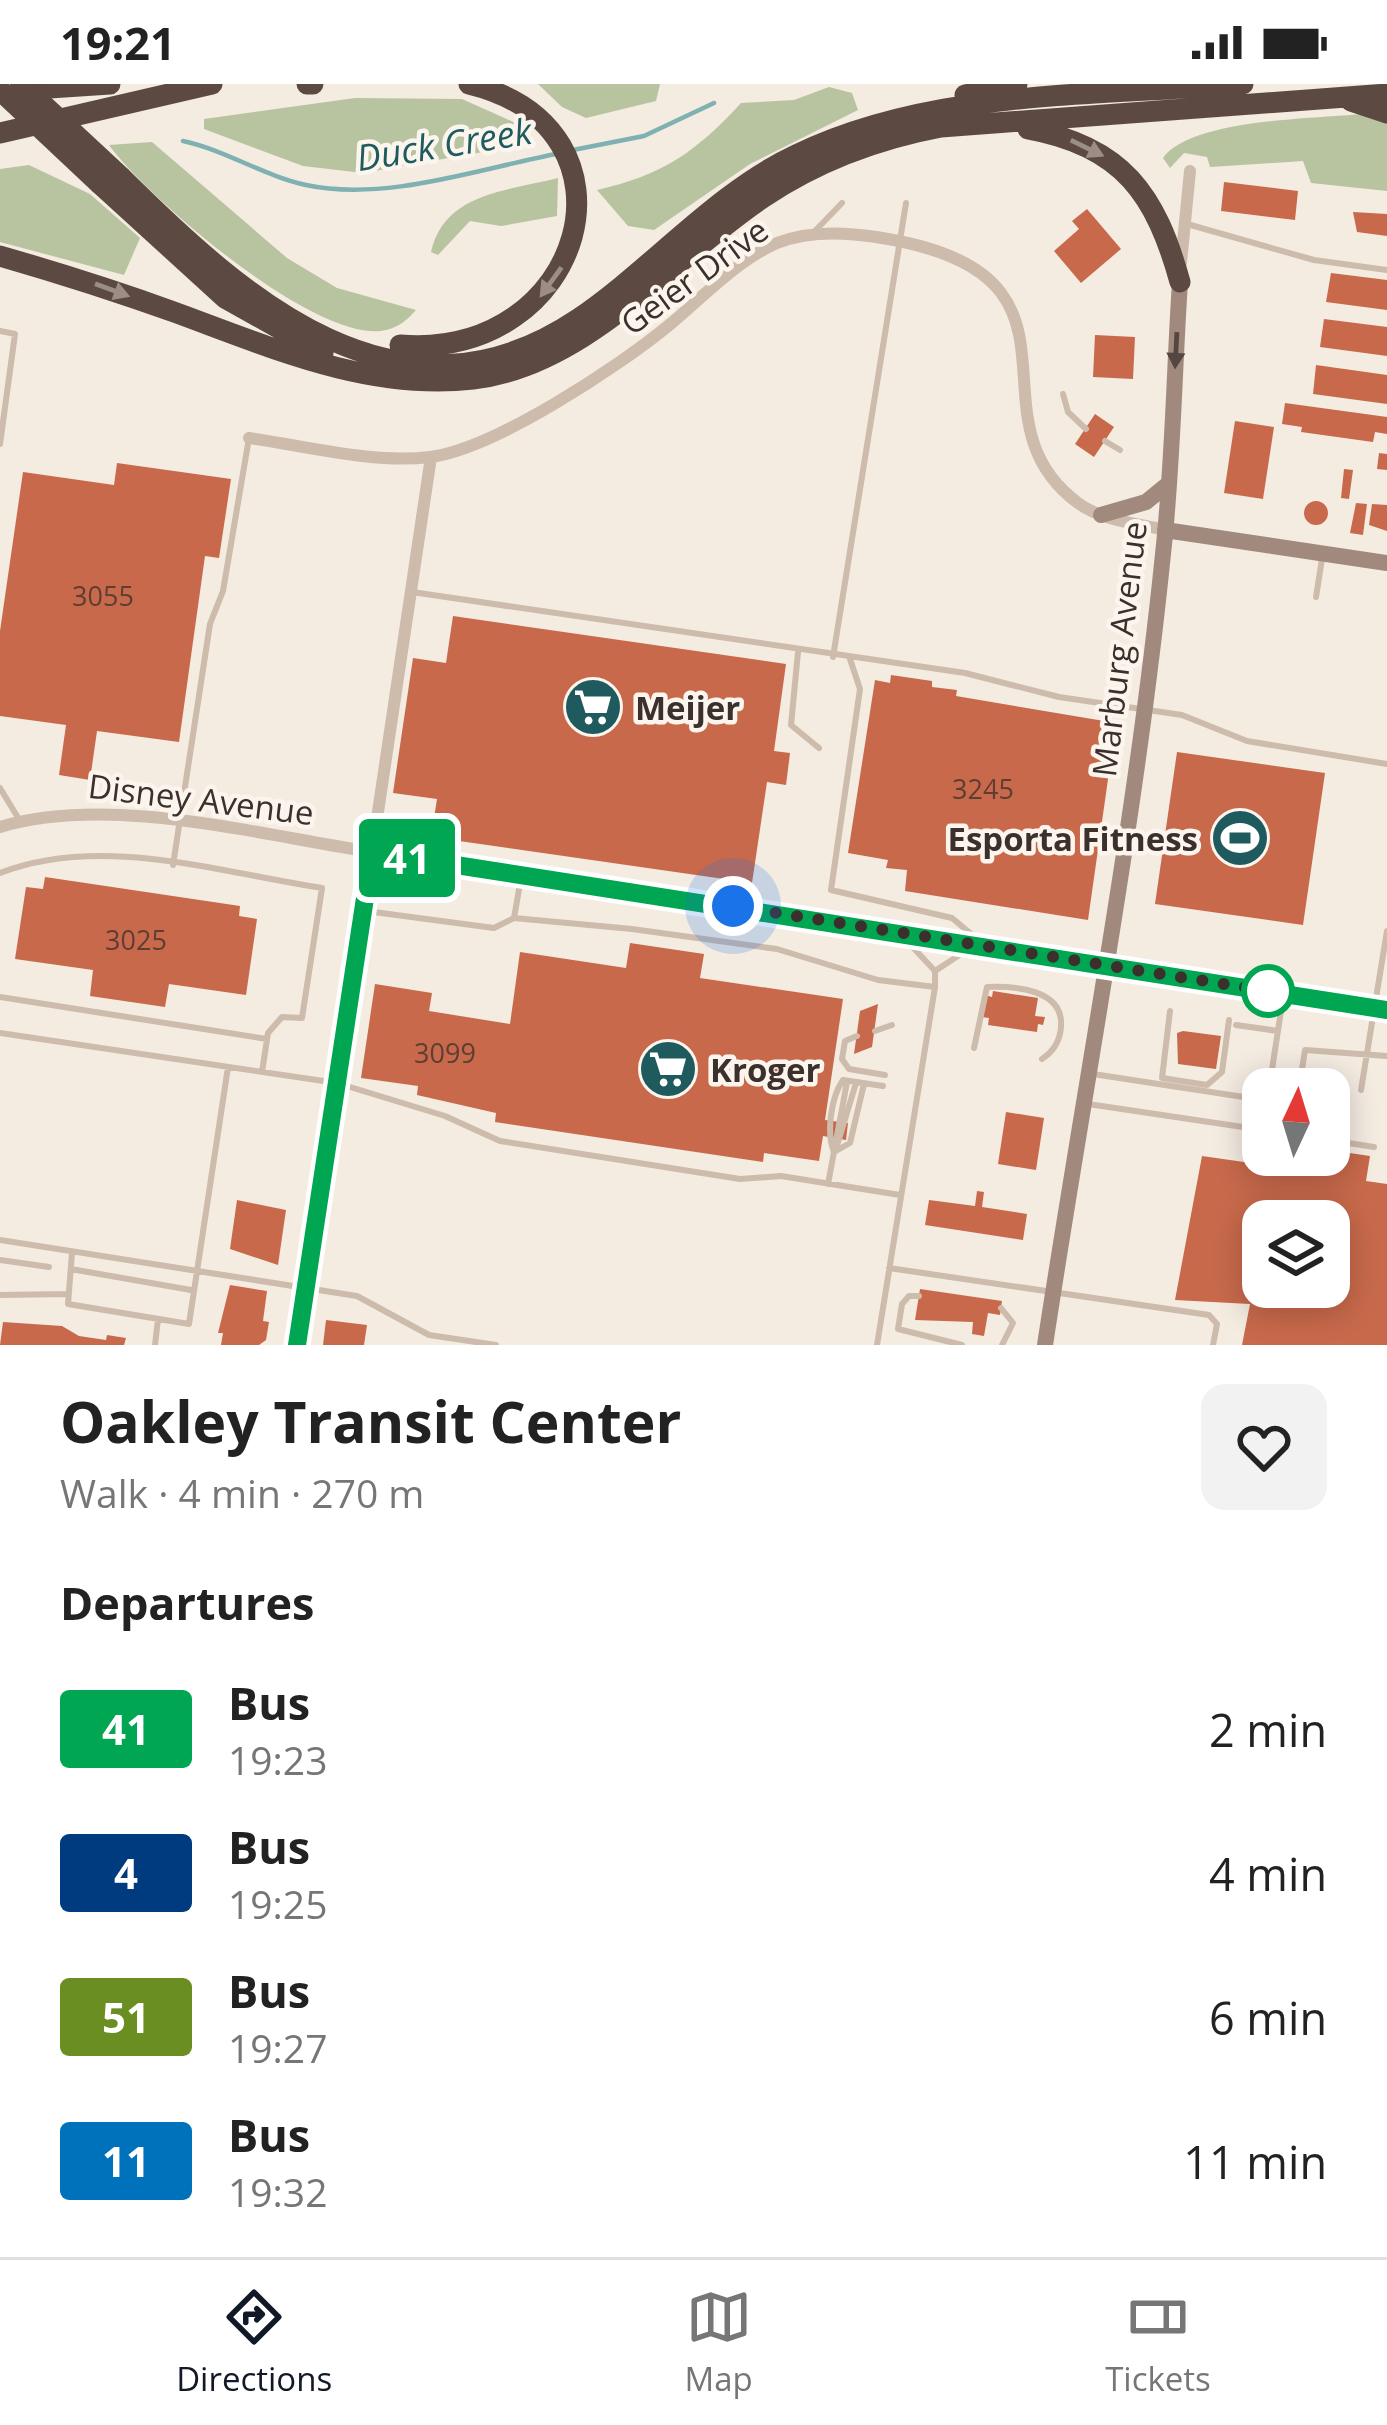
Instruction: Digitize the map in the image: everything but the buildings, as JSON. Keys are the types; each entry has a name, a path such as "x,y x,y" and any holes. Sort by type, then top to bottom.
{"highway":[{"path":"21,84 189,269 249,315 366,371"},
{"path":"0,91 110,84"},
{"path":"0,133 212,84"},
{"path":"279,314 332,334 413,346 476,338 507,324 548,290 563,266 576,217 569,172 554,138 519,102 469,84"},
{"path":"0,91 207,262 279,314 343,346 392,358 449,362 499,357 579,319 765,173 882,115 1017,84"},
{"path":"832,140 967,106 1243,84"},
{"path":"0,256 87,280 271,350 366,371 444,380 525,366 576,339 763,198 813,168 910,133 974,124 1387,94"},
{"path":"1327,99 1357,102 1387,113"},
{"path":"974,124 1050,133 1124,170 1161,219 1180,282"}],"street":[{"name":"Marburg Avenue","path":"1045,1345 1108,964 1144,708 1165,530 1190,171"},
{"name":"Geier Drive","path":"249,438 431,457 465,448 620,363 774,244 811,235 900,242 938,250 974,267 1002,295 1025,343 1026,410 1033,447 1076,501 1101,514 1165,530"},
{"path":"297,1345 431,457"},
{"path":"1101,514 1146,502 1168,484"},
{"path":"1165,530 1387,563"},
{"name":"Disney Avenue","path":"0,827 63,813 108,813 987,944 1380,1010"}],"lane":[{"path":"811,235 842,202"},
{"path":"833,658 906,203"},
{"path":"1184,224 1314,260 1387,270"},
{"path":"0,331 15,334 0,444"},
{"path":"1063,394 1068,412 1086,428"},
{"path":"173,865 210,623 223,591 249,438"},
{"path":"1105,441 1120,450"},
{"path":"1316,597 1322,554"},
{"path":"412,592 833,658 965,673 1059,698 1196,719 1247,741 1387,764"},
{"path":"798,652 791,725 819,748"},
{"path":"850,659 860,689 831,890 952,918 987,944"},
{"path":"0,788 20,821"},
{"path":"0,873 33,860 76,854 322,888 302,1018 282,1017 267,1039 262,1072"},
{"path":"514,918 521,874"},
{"path":"363,910 494,928 514,918 777,949 878,980 934,987"},
{"path":"902,931 910,949 935,970"},
{"path":"1361,1090 1380,1010 1387,931"},
{"path":"935,970 965,950 987,944"},
{"path":"877,1345 935,970"},
{"path":"974,1048 987,987 1037,992 1049,997 1061,1015 1058,1042 1042,1059"},
{"path":"1272,1068 1284,993"},
{"path":"0,997 267,1039"},
{"path":"1170,1011 1162,1078 1214,1083 1222,1072 1233,1023 1278,1031"},
{"path":"874,1030 892,1025"},
{"path":"0,1033 337,1083 445,1116 500,1141 740,1179 781,1176 900,1195"},
{"path":"856,1036 845,1041 842,1058 849,1069 885,1075"},
{"path":"1302,1068 1305,1050 1387,1056"},
{"path":"72,1252 68,1304 189,1324 227,1067"},
{"path":"1090,1074 1242,1097"},
{"path":"828,1184 856,1082"},
{"path":"856,1082 883,1086"},
{"path":"834,1152 850,1143 856,1082"},
{"path":"1084,1103 1242,1126"},
{"path":"1350,1143 1374,1147"},
{"path":"0,1240 369,1298 429,1335 496,1345"},
{"path":"0,1260 49,1267"},
{"path":"889,1268 1209,1315 1217,1324 1213,1345"},
{"path":"71,1269 193,1290"},
{"path":"0,1295 69,1294"},
{"path":"919,1296 909,1296 902,1304 898,1329 962,1345"},
{"path":"1001,1308 1013,1323 1002,1345"},
{"path":"155,1345 158,1319"}],"green space":[{"path":"538,84 660,84 656,101 586,118 562,107"},
{"path":"829,87 852,93 858,110 750,164 654,230 628,226 597,190 641,177 677,159 741,103 794,100"},
{"path":"355,98 462,99 529,129 529,144 363,173 303,166 204,129 204,119"},
{"path":"1361,114 1387,122 1387,191 1311,183 1303,161 1210,167 1207,157 1184,153 1170,168 1163,158 1178,145 1225,128"},
{"path":"152,142 287,258 337,288 416,310 391,329 356,329 279,292 196,231 109,145"},
{"path":"29,165 90,194 140,238 124,275 0,242 0,169"},
{"path":"558,178 557,216 501,226 470,221 438,255 431,252 438,232 463,206"}],"waterway":[{"name":"Duck Creek","path":"573,150 644,136 714,103"},
{"name":"Duck Creek","path":"183,141 290,181 336,189 431,182 556,154"}],"bus line":[{"name":"41","path":"297,1345 372,852 1387,1010"}],"place":[{"name":"Meijer","path":"593,707"},
{"name":"Esporta Fitness","path":"1240,838"},
{"name":"Kroger","path":"668,1069"}],"route":[{"path":"733,906 1268,991"}]}
